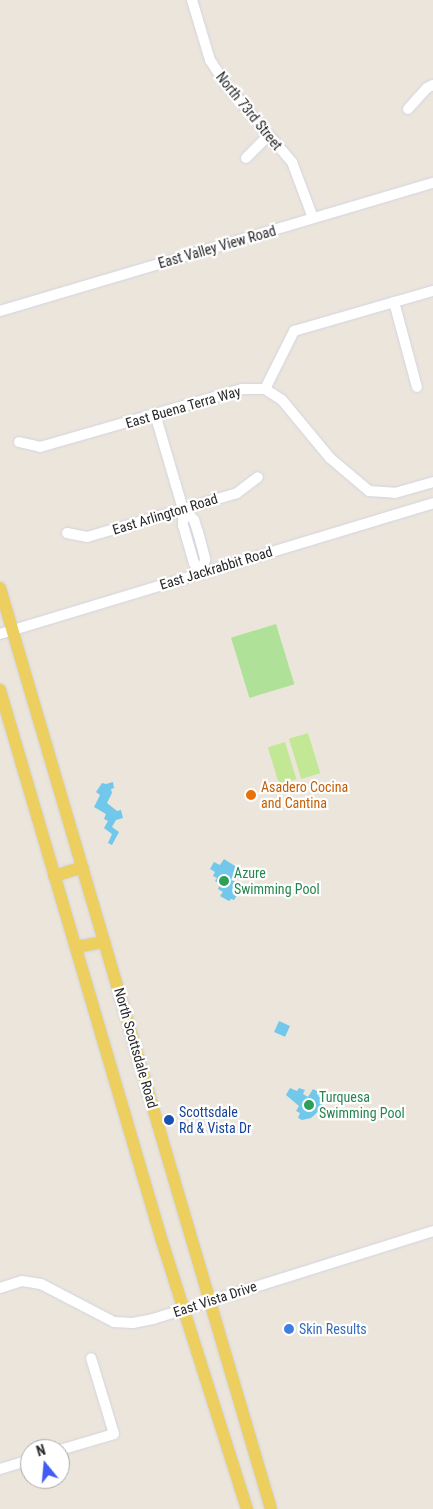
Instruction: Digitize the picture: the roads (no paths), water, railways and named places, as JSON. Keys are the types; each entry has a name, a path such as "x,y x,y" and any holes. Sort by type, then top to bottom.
{"main road":[{"name":"North Scottsdale Road","path":"0,588 6,632 83,867 271,1509"},
{"name":"North Scottsdale Road","path":"0,690 184,1309 247,1509"},
{"path":"54,876 83,867"},
{"path":"76,947 105,942"}],"street":[{"name":"North 73rd Street","path":"192,0 210,60 227,86 292,162 313,218"},
{"path":"408,109 427,88 433,85"},
{"path":"246,158 268,136"},
{"name":"East Valley View Road","path":"0,311 433,183"},
{"path":"431,292 294,331 265,389 282,400 330,458 369,491 395,493 433,482"},
{"path":"394,302 417,387"},
{"name":"East Buena Terra Way","path":"18,442 40,447 242,389 265,389"},
{"path":"155,414 183,509 194,520 198,532 205,559 202,573"},
{"name":"East Arlington Road","path":"66,533 87,537 183,509 237,493 258,477"},
{"name":"East Jackrabbit Road","path":"6,632 433,503"},
{"name":"East Vista Drive","path":"0,1288 22,1281 42,1284 107,1318 124,1323 143,1321 433,1231"},
{"path":"70,1447 114,1434 91,1358"},
{"path":"0,1469 20,1463"}],"water":[{"path":"113,782 114,788 111,789 112,793 107,803 117,811 121,810 123,818 116,820 112,827 119,832 112,845 108,843 112,834 104,828 108,821 104,819 106,814 94,807 100,795 96,792 102,783"},
{"name":"Azure Swimming Pool","path":"224,859 243,871 238,880 234,877 232,880 243,886 234,900 231,899 229,901 220,896 223,892 218,889 220,884 215,881 217,878 213,876 215,872 210,869 214,862 220,865"},
{"path":"279,1021 290,1026 285,1037 274,1032"},
{"name":"Turquesa Swimming Pool","path":"290,1088 297,1091 299,1088 305,1090 303,1094 308,1097 313,1089 320,1093 318,1096 323,1099 320,1103 324,1106 311,1118 302,1120 298,1118 300,1113 296,1111 299,1106 286,1095"}],"place":[{"name":"Asadero Cocina and Cantina","path":"251,795"},
{"name":"Azure Swimming Pool","path":"224,881"},
{"name":"Turquesa Swimming Pool","path":"309,1105"},
{"name":"Scottsdale Rd & Vista Dr","path":"169,1120"},
{"name":"Skin Results","path":"289,1329"}]}
